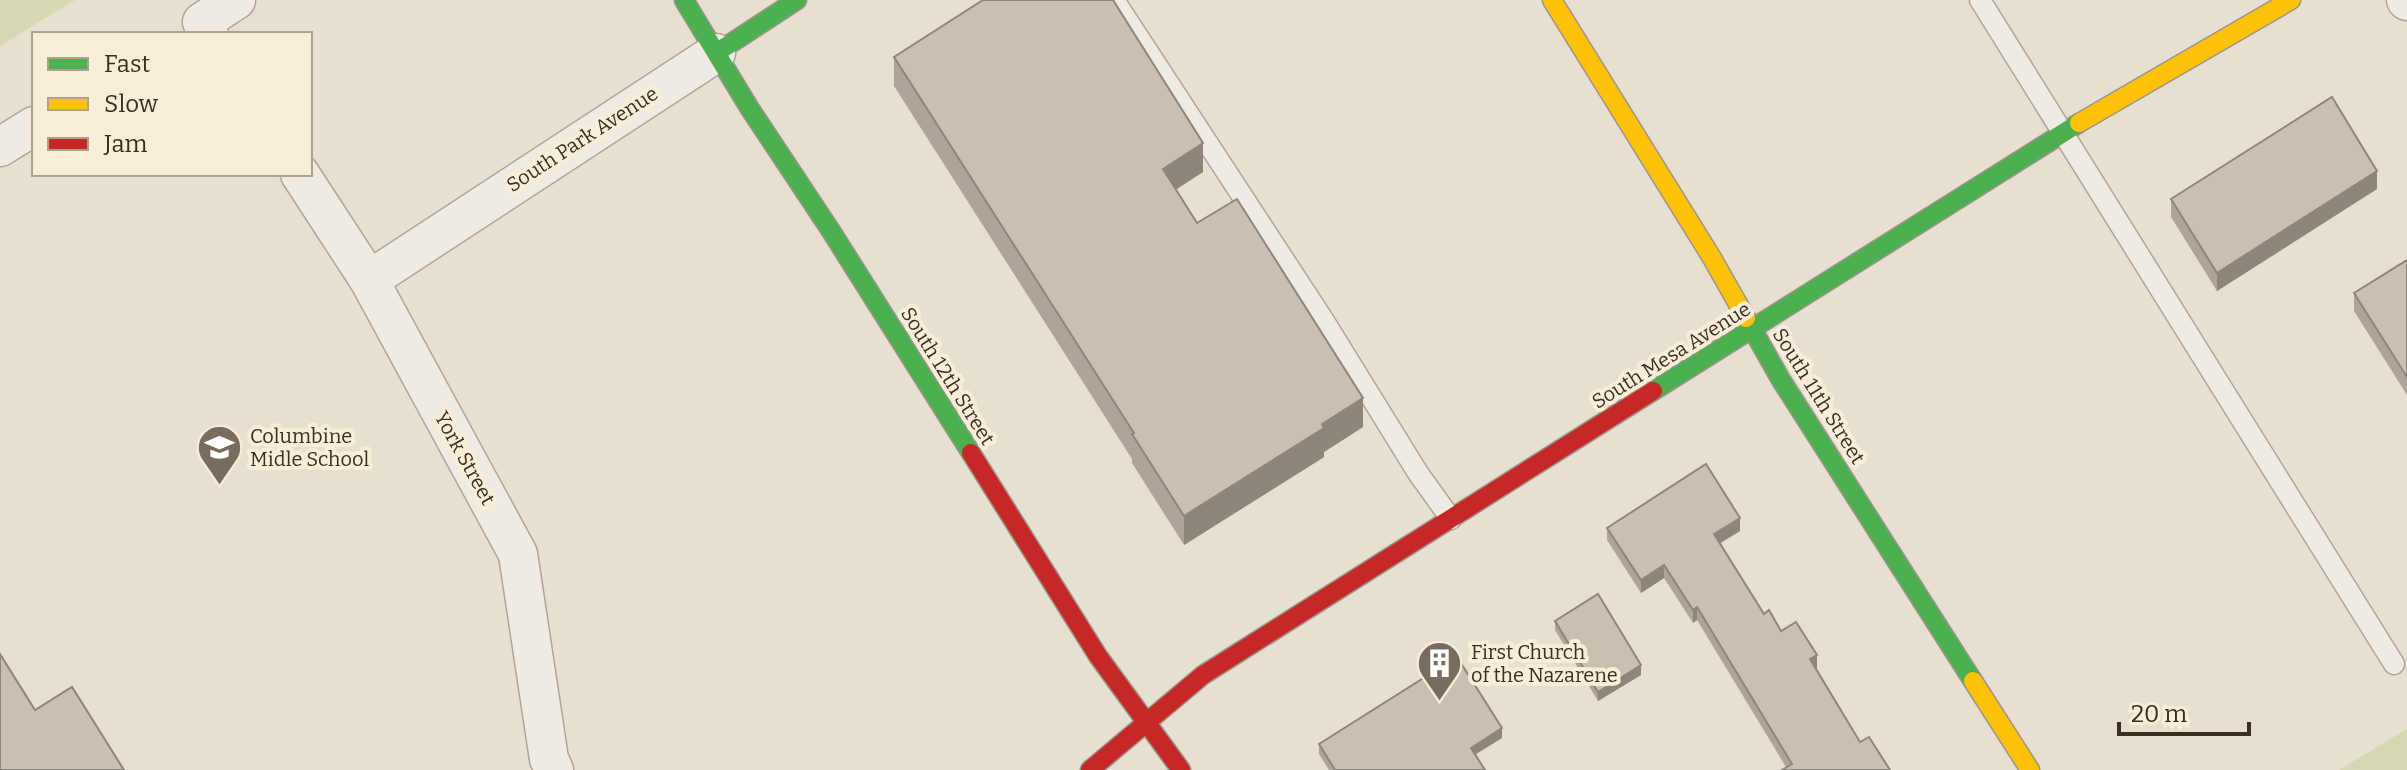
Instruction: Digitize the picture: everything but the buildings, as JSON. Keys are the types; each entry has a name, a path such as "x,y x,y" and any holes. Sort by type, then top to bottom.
{"street":[{"path":"198,30 236,0"},
{"name":"South 12th Street","path":"684,0 1098,656 1181,770"},
{"name":"South Park Avenue","path":"369,280 797,0"},
{"name":"South 11th Street","path":"1552,0 1712,258 1781,380 2030,770"},
{"name":"South Mesa Avenue","path":"1090,770 1203,675 2064,132 2291,0"},
{"path":"0,147 32,127"},
{"name":"York Street","path":"301,176 369,280 518,554 549,759 554,770"}],"lane":[{"path":"1114,0 1324,321 1418,473 1451,519"},
{"path":"1980,0 2394,664"}],"green space":[{"path":"0,0 75,0 0,46"},
{"path":"2407,729 2407,770 2339,770"}],"traffic: fast":[{"path":"684,0 750,109 971,453"},
{"path":"716,53 797,0"},
{"path":"1653,391 2079,123"},
{"path":"1746,318 1781,380 1973,681"}],"traffic: slow":[{"path":"1552,0 1746,318"},
{"path":"2079,123 2291,0"},
{"path":"1973,681 2030,770"}],"traffic: jam":[{"path":"1090,770 1203,675 1653,391"},
{"path":"971,453 1098,656 1181,770"}],"place":[{"name":"Columbine Midle School","path":"219,486"},
{"name":"First Church of the Nazarene","path":"1440,702"}]}
